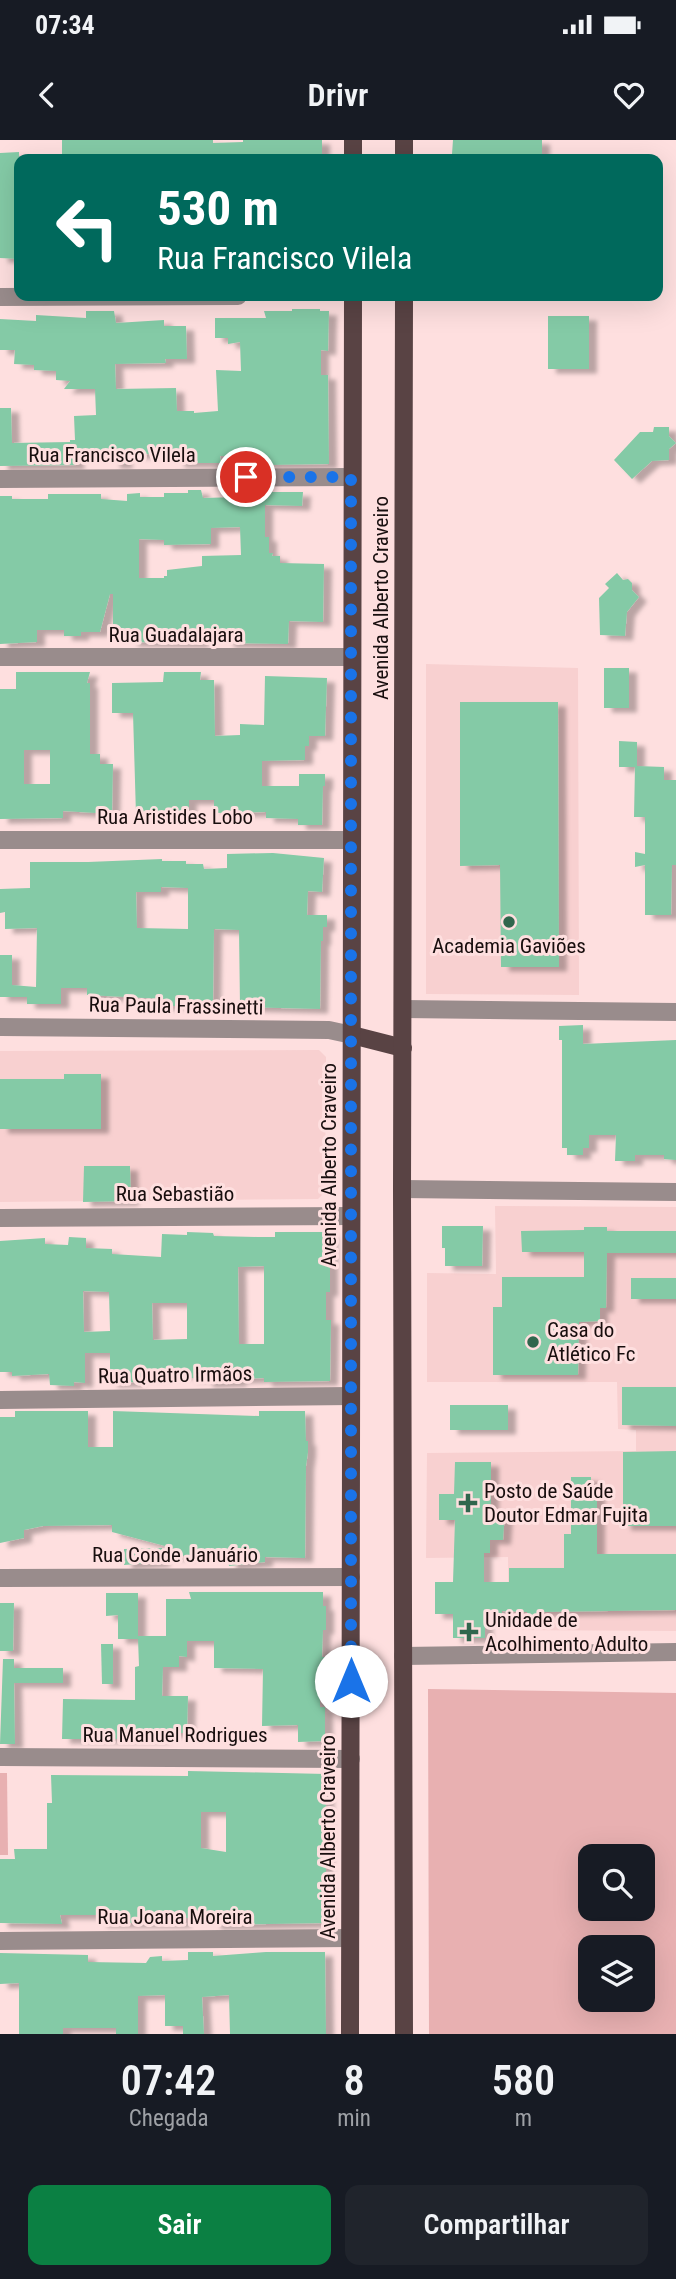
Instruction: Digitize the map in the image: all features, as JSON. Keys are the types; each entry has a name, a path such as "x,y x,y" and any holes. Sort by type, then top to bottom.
{"main road":[{"name":"Avenida Alberto Craveiro","path":"350,2034 352,301"},
{"name":"Avenida Alberto Craveiro","path":"404,301 404,2034"},
{"path":"352,1035 403,1048"}],"street":[{"name":"Rua Francisco Vilela","path":"0,479 351,477"},
{"name":"Rua Guadalajara","path":"0,657 351,657"},
{"name":"Rua Aristides Lobo","path":"0,840 351,840"},
{"path":"403,1009 676,1012"},
{"name":"Rua Paula Frassinetti","path":"0,1027 329,1030 352,1035"},
{"path":"402,1189 676,1192"},
{"name":"Rua Sebastião","path":"0,1218 351,1216"},
{"name":"Rua Quatro Irmãos","path":"0,1399 351,1396"},
{"name":"Rua Conde Januário","path":"0,1578 351,1577"},
{"path":"403,1656 676,1652"},
{"name":"Rua Manuel Rodrigues","path":"0,1757 351,1759"},
{"name":"Rua Joana Moreira","path":"0,1941 350,1938"}],"shaded area":[{"path":"426,664 578,668 579,995 426,994"},
{"path":"319,1050 326,1057 325,1192 318,1199 0,1202 0,1051"},
{"path":"495,1206 676,1207 676,1631 509,1630 508,1557 426,1558 427,1453 636,1451 636,1430 618,1429 617,1382 427,1382 427,1273 496,1274"},
{"path":"428,1689 676,1693 676,2034 429,2034"},
{"path":"0,1773 7,1773 8,1855 0,1855"}],"building":[{"path":"62,140 213,140 213,143 243,140 322,140 322,154 62,154"},
{"path":"453,140 542,140 542,154 452,154"},
{"path":"19,152 14,154 14,259 0,258 0,153"},
{"path":"86,311 114,311 116,323 164,320 164,326 186,326 187,359 165,359 166,363 115,364 116,389 176,388 177,411 194,413 218,411 216,370 241,371 240,342 228,344 228,338 215,338 215,318 266,318 264,311 329,311 328,351 321,350 321,375 328,375 329,464 268,465 268,462 251,462 251,456 220,456 221,463 177,463 175,453 123,455 125,464 112,464 112,452 74,453 77,465 0,466 0,408 11,408 12,443 70,442 75,440 74,416 96,415 95,389 64,389 70,381 56,380 56,371 34,370 34,365 14,364 15,350 0,350 0,319 36,321 36,315 86,318"},
{"path":"548,316 589,316 589,369 548,369"},
{"path":"654,427 669,427 669,436 676,443 669,449 669,460 652,461 632,479 614,460 640,432 653,432"},
{"path":"188,490 201,490 203,498 240,497 239,493 255,492 303,492 302,506 265,505 265,537 269,537 269,553 273,553 272,556 280,556 280,563 324,564 323,622 289,621 288,644 227,643 225,637 200,637 201,643 129,642 133,635 113,632 113,594 110,594 100,632 64,636 64,630 37,630 37,642 0,644 0,496 12,496 12,499 48,499 48,494 101,494 101,499 127,501 127,494 164,497 164,493 188,493","holes":["240,527 241,555 202,556 202,566 167,570 167,576 164,578 139,578 139,539 164,540 164,545 211,544 211,528"]},
{"path":"617,573 623,580 628,579 632,583 632,590 639,597 627,612 625,636 600,635 599,598 609,588 605,584"},
{"path":"604,668 629,668 629,708 604,708"},
{"path":"16,672 90,672 87,683 90,683 90,754 100,754 100,764 113,764 112,814 63,811 63,818 0,819 0,689 16,689","holes":["24,750 50,750 50,784 24,784"]},
{"path":"164,672 201,672 200,680 214,680 215,736 240,735 240,724 264,725 265,676 327,678 325,736 309,736 309,746 305,746 305,760 262,761 262,786 299,786 299,774 325,774 322,825 298,825 298,819 266,818 266,812 214,813 214,800 189,800 189,817 136,815 133,713 112,713 112,683 163,682"},
{"path":"460,702 558,702 559,967 501,967 500,865 460,866"},
{"path":"619,741 637,742 637,766 664,767 664,780 676,780 676,865 672,865 671,915 645,915 645,865 635,867 635,852 645,854 645,817 634,817 635,767 619,767"},
{"path":"273,853 324,858 322,892 308,891 307,915 327,915 327,927 323,927 321,941 320,1009 240,1007 239,930 214,929 213,1002 176,1002 176,1006 163,1006 164,999 87,995 87,988 61,988 61,1004 27,1004 27,997 0,997 0,955 12,955 12,985 36,987 37,928 5,929 5,912 0,913 0,889 30,888 30,862 162,859 203,864 204,869 227,868 227,854","holes":["161,887 188,888 188,929 137,928 136,892 161,892"]},
{"path":"583,1025 583,1044 676,1040 676,1160 664,1159 664,1155 635,1155 635,1161 615,1161 616,1135 589,1135 589,1148 583,1148 583,1155 567,1155 567,1148 562,1148 562,1040 559,1040 559,1026"},
{"path":"64,1074 101,1074 101,1129 0,1129 0,1079 64,1079"},
{"path":"84,1166 130,1166 131,1201 83,1202"},
{"path":"442,1226 483,1226 482,1266 445,1266"},
{"path":"584,1227 607,1227 607,1231 676,1231 676,1253 607,1253 606,1308 600,1308 600,1321 579,1322 578,1375 493,1375 493,1307 502,1307 502,1277 584,1277 584,1252 522,1252 521,1231 584,1230"},
{"path":"187,1232 213,1233 214,1236 275,1237 275,1232 330,1232 330,1292 326,1292 326,1320 331,1320 330,1381 264,1382 264,1378 205,1383 205,1378 188,1378 188,1374 137,1377 137,1382 110,1383 110,1353 85,1353 85,1383 74,1382 74,1386 50,1385 49,1374 12,1376 12,1372 0,1372 0,1241 45,1238 45,1244 68,1245 69,1237 86,1238 86,1248 112,1249 112,1254 161,1257 162,1234 187,1235","holes":["264,1266 264,1344 239,1344 238,1267","83,1291 109,1292 110,1331 84,1332","152,1303 187,1303 187,1339 153,1340"]},
{"path":"631,1278 676,1278 676,1299 631,1299"},
{"path":"622,1387 676,1387 676,1426 622,1425"},
{"path":"450,1405 508,1405 508,1430 450,1430"},
{"path":"15,1411 88,1411 88,1447 113,1447 113,1411 259,1416 259,1411 305,1411 308,1452 305,1558 265,1557 265,1562 229,1566 228,1558 217,1556 164,1556 165,1546 112,1532 112,1525 43,1526 24,1530 24,1538 0,1543 0,1417 15,1417"},
{"path":"676,1451 676,1526 623,1526 623,1452"},
{"path":"455,1462 491,1462 491,1512 505,1512 503,1540 490,1540 490,1553 484,1553 484,1582 509,1582 509,1568 564,1568 564,1534 571,1534 571,1477 591,1477 591,1485 597,1485 597,1554 676,1554 676,1610 541,1612 541,1620 527,1620 527,1612 502,1611 502,1614 485,1614 485,1638 453,1638 453,1614 435,1614 435,1582 453,1582 455,1520 439,1520 439,1494 454,1494"},
{"path":"162,1548 162,1562 124,1565 124,1549"},
{"path":"189,1592 323,1592 326,1630 323,1630 322,1657 328,1657 329,1682 320,1682 320,1707 325,1707 325,1741 298,1742 298,1725 262,1726 263,1669 214,1668 214,1641 187,1641 187,1657 179,1656 179,1667 163,1667 162,1696 188,1696 187,1733 162,1733 162,1739 62,1739 63,1699 135,1700 135,1667 139,1666 138,1639 118,1639 118,1615 106,1616 106,1593 138,1593 138,1636 166,1636 166,1599 191,1599"},
{"path":"0,1603 14,1603 13,1651 0,1651"},
{"path":"101,1644 113,1644 113,1684 102,1684"},
{"path":"3,1659 14,1659 14,1668 63,1668 63,1683 14,1683 15,1744 0,1744"},
{"path":"188,1771 326,1774 326,1923 213,1925 213,1918 183,1918 183,1923 99,1923 99,1915 60,1915 62,1924 0,1923 0,1859 15,1859 14,1849 47,1849 47,1803 52,1803 51,1775 188,1776","holes":["201,1812 226,1812 226,1852 201,1848"]},
{"path":"188,1952 213,1952 213,1956 266,1952 325,1952 326,2034 230,2034 229,1995 202,1997 204,2034 183,2034 183,2026 165,2026 165,1995 138,1996 138,2034 116,2034 116,2028 63,2028 63,2034 19,2034 19,1983 0,1984 0,1953 88,1955 88,1962 146,1963 150,1957 162,1956 162,1961 188,1960"}],"place":[{"name":"Academia Gaviões","path":"509,922"},
{"name":"Casa do Atlético Fc","path":"533,1342"},
{"name":"Posto de Saúde Doutor Edmar Fujita","path":"468,1503"},
{"name":"Unidade de Acolhimento Adulto","path":"469,1632"}],"route":[{"path":"246,477 351,477 351,1681"}]}
